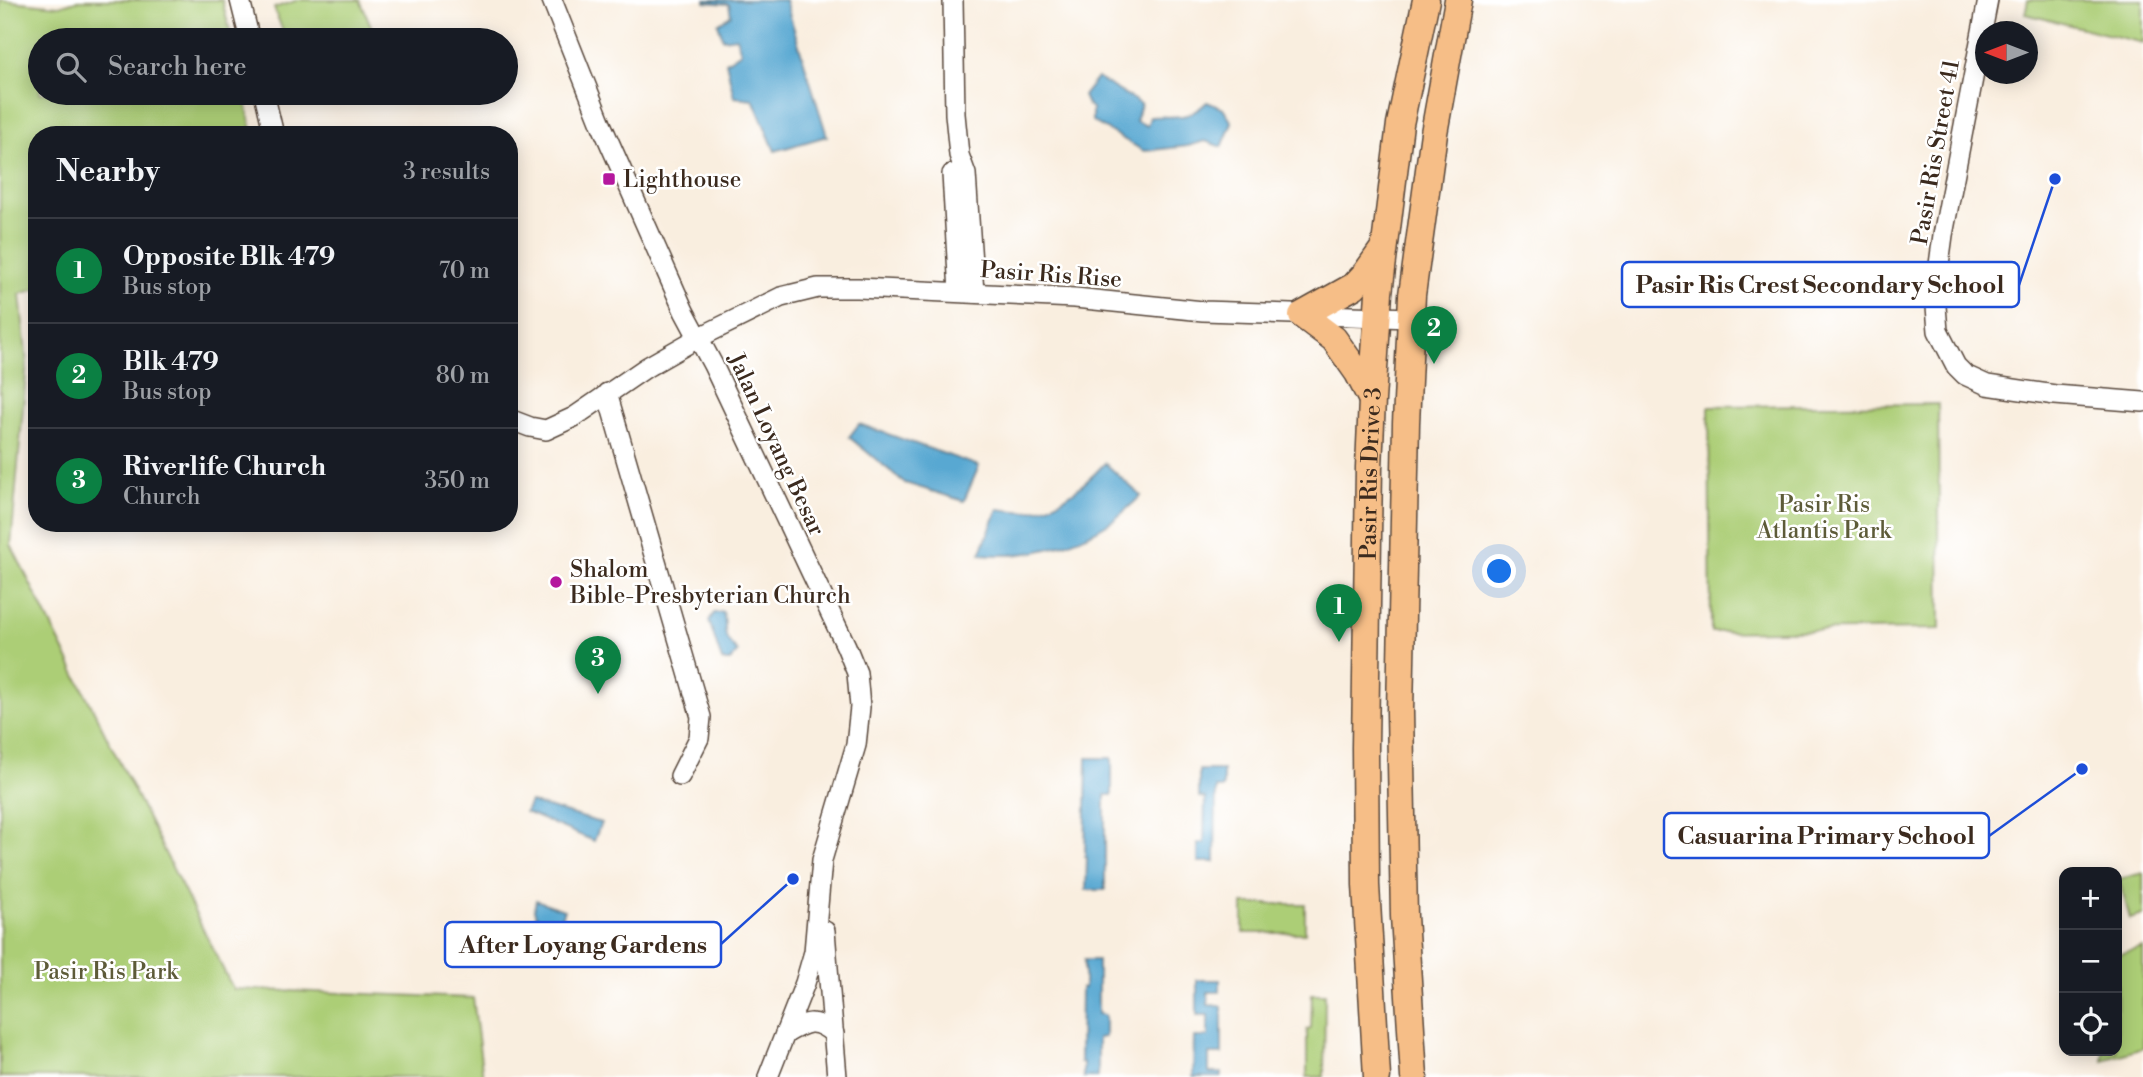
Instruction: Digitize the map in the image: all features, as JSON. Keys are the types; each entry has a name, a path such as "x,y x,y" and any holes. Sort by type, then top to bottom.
{"main road":[{"name":"Pasir Ris Drive 3","path":"1374,1070 1366,885 1365,761 1372,400 1377,316 1400,124 1426,0"},
{"name":"Pasir Ris Drive 3","path":"1413,1064 1404,916 1400,712 1406,423 1411,318 1434,133 1458,0"},
{"path":"1372,400 1358,373 1334,339 1302,315 1354,285 1376,260 1386,243"},
{"path":"1413,1064 1424,1077"}],"street":[{"path":"240,0 247,28"},
{"name":"Jalan Loyang Besar","path":"552,0 602,126 684,311 857,673 860,707 856,745 822,860 814,952 768,1077"},
{"path":"953,0 959,155 952,175 967,293"},
{"name":"Pasir Ris Street 41","path":"1988,0 1943,235 1935,294 1938,331 1956,366 1965,375 1986,385 2055,395 2143,402"},
{"path":"267,105 272,126"},
{"name":"Pasir Ris Rise","path":"698,338 781,297 818,288 1075,298 1203,311 1411,318"},
{"name":"Jalan Loyang Besar","path":"518,422 547,430 698,338"},
{"path":"607,393 701,716 699,738 680,776"},
{"name":"Jalan Loyang Besar","path":"820,892 837,1077"},
{"path":"785,1034 804,1023 823,1024 834,1034"}],"green space":[{"name":"Pasir Ris Park","path":"0,0 59,6 79,0 222,0 229,28 28,28 28,105 247,105 251,126 28,126 28,292 20,294 27,363 11,545 233,989 473,998 483,1077 0,1077"},
{"path":"298,0 360,0 372,28 282,28 274,8"},
{"path":"2028,0 2143,0 2143,43 2025,14"},
{"name":"Pasir Ris Atlantis Park","path":"1938,404 1940,629 1711,632 1709,406"},
{"path":"2143,873 2143,915 2130,919 2122,890 2122,878"},
{"path":"1243,904 1305,904 1305,933 1243,933"},
{"path":"2143,947 2143,1048 2122,1054 2122,993 2122,953"},
{"path":"1312,994 1325,994 1324,1077 1307,1077 1307,1030 1311,1029"}],"water":[{"path":"705,0 785,0 827,136 775,151 753,99 734,97 726,62 741,52 736,37 723,39 718,24 731,15 729,4"},
{"path":"1097,78 1141,104 1136,121 1147,126 1150,117 1186,115 1207,102 1224,109 1232,123 1222,147 1205,141 1188,146 1144,151 1092,121 1092,109 1083,96"},
{"path":"859,424 979,466 964,501 905,483 849,437"},
{"path":"1105,463 1141,496 1112,521 1082,537 1049,549 1014,554 980,554 998,509 1023,511 1049,506 1089,480"},
{"path":"723,612 726,637 738,652 730,661 722,661 709,621 714,613"},
{"path":"1087,758 1112,758 1112,795 1105,795 1105,890 1086,890"},
{"path":"1199,770 1223,770 1223,788 1216,788 1215,862 1198,862 1198,843 1204,843 1205,798 1199,797"},
{"path":"530,802 601,823 594,841 525,812"},
{"path":"536,900 564,910 552,941 543,949 537,939 543,933 534,910"},
{"path":"1084,960 1098,960 1098,1014 1105,1015 1105,1037 1098,1038 1098,1077 1083,1077 1083,1062 1080,1062"},
{"path":"1197,980 1220,980 1220,992 1208,992 1208,1005 1222,1006 1222,1054 1209,1054 1209,1073 1222,1073 1222,1077 1193,1077 1194,1037 1208,1037 1208,1015 1197,1015"}],"place":[{"name":"Lighthouse","path":"609,179"},
{"name":"Pasir Ris Crest Secondary School","path":"2055,179"},
{"name":"Blk 479","path":"1434,364"},
{"name":"Shalom Bible-Presbyterian Church","path":"556,582"},
{"name":"Opposite Blk 479","path":"1339,642"},
{"name":"Riverlife Church","path":"598,694"},
{"name":"Casuarina Primary School","path":"2082,769"},
{"name":"After Loyang Gardens","path":"793,879"}]}
